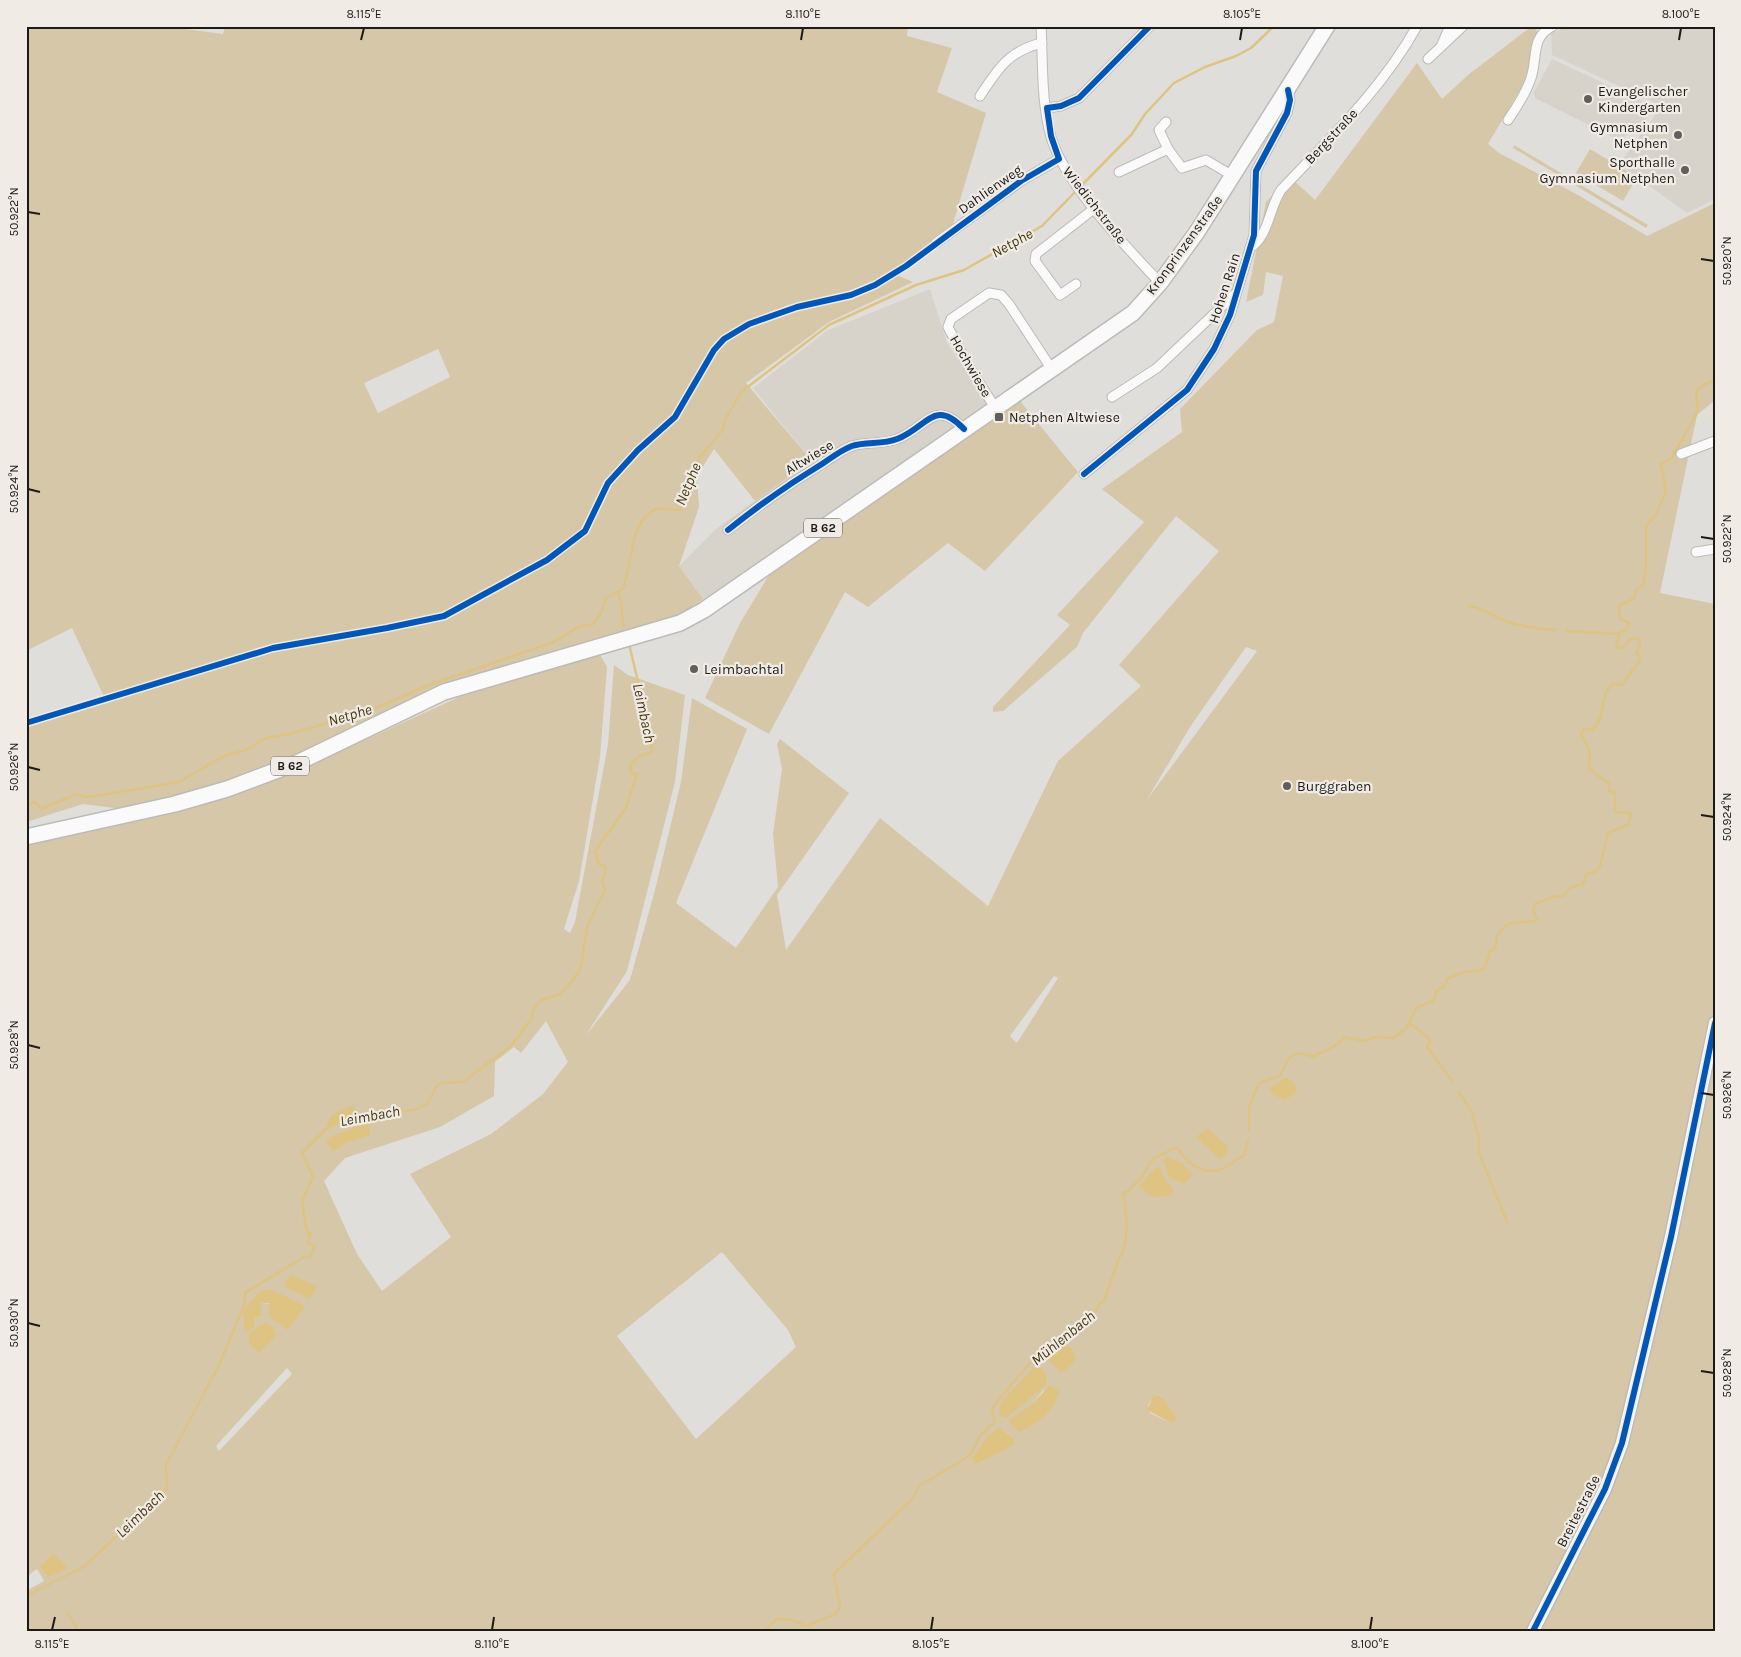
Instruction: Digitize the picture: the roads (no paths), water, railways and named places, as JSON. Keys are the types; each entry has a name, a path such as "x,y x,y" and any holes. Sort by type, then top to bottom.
{"main road":[{"name":"Kronprinzenstraße","path":"964,429 996,409 1050,368 1133,313 1160,283 1233,176 1327,26"},
{"name":"B 62","path":"26,837 175,804 227,789 299,762 444,692 680,623 741,586 964,429"}],"street":[{"name":"Wiedichstraße","path":"1041,26 1047,108 1051,136 1060,159 1076,185 1094,208 1160,283"},
{"path":"1047,108 1061,106 1079,98 1150,26"},
{"name":"Bergstraße","path":"1250,248 1259,242 1272,206 1281,190 1366,97 1405,49 1417,26"},
{"path":"1441,48 1450,26"},
{"path":"1428,59 1463,26"},
{"path":"1508,120 1530,80 1536,42 1541,33 1553,26"},
{"path":"980,96 1006,60 1015,52 1042,43"},
{"name":"Hohen Rain","path":"1084,474 1191,385 1226,325 1250,248 1256,216 1254,182 1256,171 1288,113 1290,100 1288,90"},
{"path":"1166,122 1159,130 1168,149 1182,168 1206,160 1233,176"},
{"path":"1119,172 1168,149"},
{"name":"Dahlienweg","path":"936,243 1021,181 1060,159"},
{"path":"1076,284 1060,295 1035,261 1036,254 1094,208"},
{"path":"1112,397 1157,368 1237,291"},
{"name":"Hochwiese","path":"996,409 948,327 950,319 989,293 1001,295 1009,304 1050,368"},
{"name":"Altwiese","path":"728,530 785,486 850,447 894,440 908,434 935,414 945,414 953,418 964,429"},
{"path":"1681,454 1715,441"},
{"path":"1696,552 1715,549"},
{"name":"Breitestraße","path":"1533,1631 1612,1472 1633,1399 1671,1237 1715,1023"}],"waterway":[{"name":"Netphe","path":"1081,186 1132,134 1145,114 1174,83 1205,67 1236,56 1251,48 1274,26"},
{"name":"Netphe","path":"26,805 35,802 41,809 77,794 84,797 95,796 179,782 224,756 246,750 266,738 290,734 369,711 429,685 554,642 576,628 593,624 601,613 606,598 623,589 632,547 639,526 656,509 681,509 693,483 700,457 723,429 725,420 741,392 829,325 916,285 964,270 1042,226 1077,190"},
{"name":"Mühlenbach","path":"1249,1131 1249,1107 1259,1083 1280,1076 1289,1058 1299,1053 1315,1057 1319,1053 1333,1047 1345,1037 1363,1041 1376,1037 1394,1038 1407,1027 1416,1008 1433,1001 1437,990 1445,986 1447,979 1485,967 1490,951 1495,949 1497,936 1507,924 1536,921 1537,918 1533,911 1535,904 1553,897 1564,896 1567,891 1583,884 1587,873 1595,872 1600,866 1608,833 1629,824 1631,813 1615,812 1615,793 1609,791 1610,784 1589,769 1590,754 1588,746 1581,735 1584,729 1592,730 1597,725 1608,689 1613,684 1622,685 1640,660 1639,654 1636,654 1640,645 1640,639 1630,639 1623,648 1616,647 1620,632 1626,630 1629,623 1620,619 1619,605 1633,599 1638,588 1643,585 1646,567 1646,527 1656,514 1666,492 1661,464 1671,459 1698,411 1696,391 1703,385 1715,380"},
{"name":"Leimbach","path":"618,593 621,601 623,626"},
{"path":"1469,606 1483,610 1511,623 1556,630"},
{"path":"1567,631 1619,634"},
{"name":"Leimbach","path":"343,1120 370,1116 378,1111 417,1109 427,1104 437,1086 442,1083 463,1082 511,1046 532,1018 533,1010 541,1000 560,994 574,979 581,967 587,927 605,890 602,882 606,867 599,864 595,851 626,808 637,774 632,774 630,765 638,757 652,752 650,732 630,648"},
{"path":"1409,1023 1429,1038 1430,1042 1427,1047 1453,1082"},
{"path":"1459,1092 1472,1112 1479,1138 1479,1153 1507,1222"},
{"name":"Leimbach","path":"26,1596 85,1566 167,1488 166,1465 219,1365 243,1308 246,1292 304,1257 310,1257 315,1246 310,1245 308,1242 311,1233 307,1232 302,1202 313,1177 302,1153 331,1124"},
{"name":"Mühlenbach","path":"765,1631 777,1619 792,1620 806,1626 836,1614 840,1606 834,1574 913,1498 919,1486 963,1460 972,1452 980,1436 995,1422 992,1409 995,1404 1030,1363 1092,1318 1100,1303 1104,1301 1125,1244 1127,1226 1123,1192 1127,1192 1140,1179 1153,1159 1177,1147 1194,1166 1212,1171 1219,1170 1244,1156 1248,1139"},
{"path":"68,1613 78,1631"}],"place":[{"name":"Evangelischer Kindergarten","path":"1588,99"},
{"name":"Gymnasium Netphen","path":"1678,135"},
{"name":"Sporthalle Gymnasium Netphen","path":"1685,170"},
{"name":"Netphen Altwiese","path":"999,417"},
{"name":"Leimbachtal","path":"694,669"},
{"name":"Burggraben","path":"1287,786"}]}
